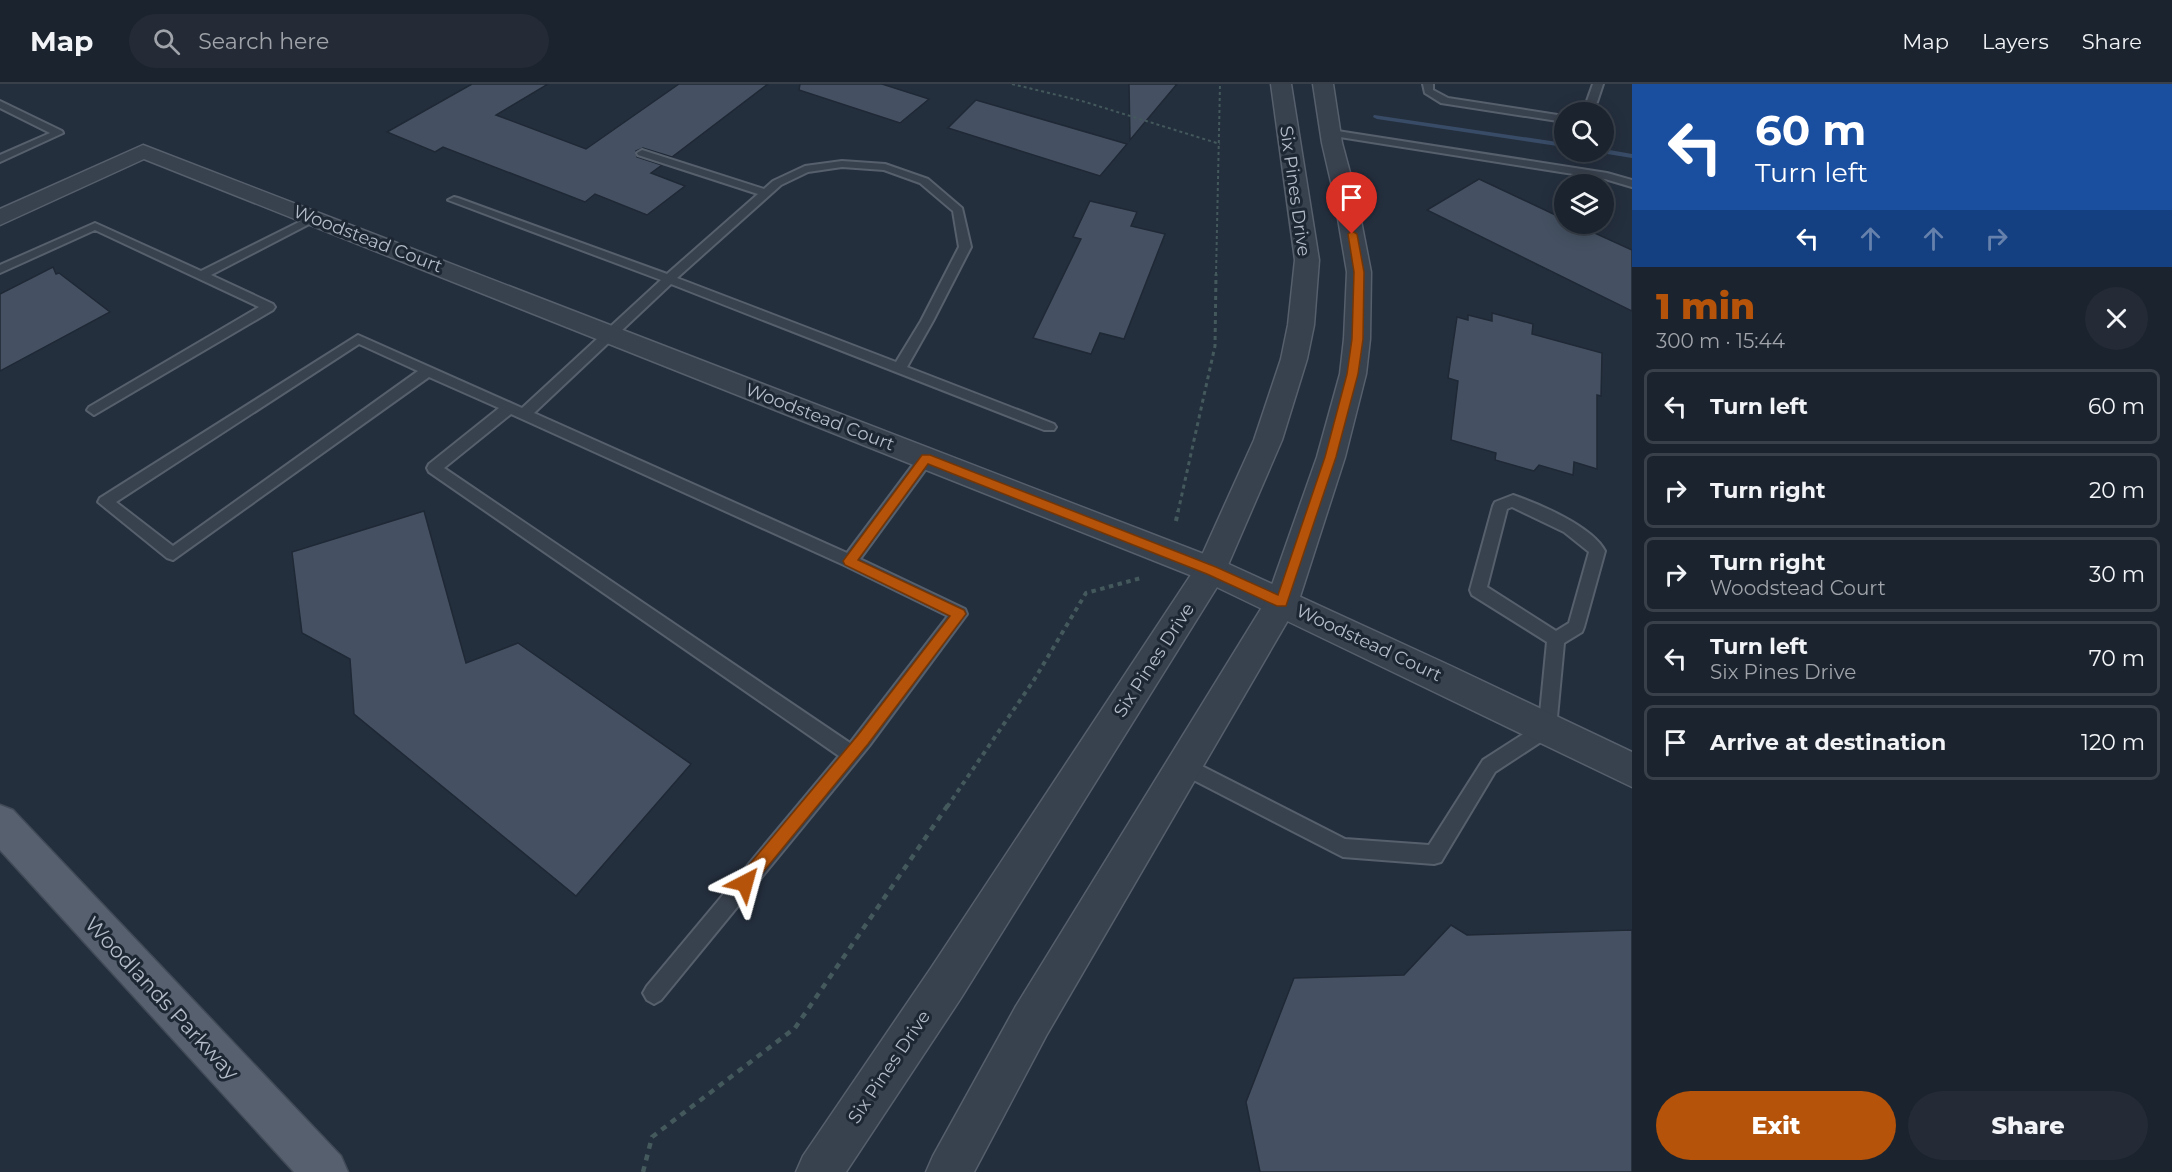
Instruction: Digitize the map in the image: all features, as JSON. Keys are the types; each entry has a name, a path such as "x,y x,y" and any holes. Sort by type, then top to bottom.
{"main road":[{"name":"Woodlands Parkway","path":"0,823 325,1172"}],"street":[{"name":"Six Pines Drive","path":"819,1172 952,973 1211,570 1268,440 1294,359 1301,326 1307,260 1281,84"},
{"path":"949,1172 1031,1021 1282,603 1330,457 1353,374 1357,339 1359,272 1346,195 1330,133 1323,84"},
{"name":"Woodstead Court","path":"0,218 143,151 1211,570 1632,770"}],"lane":[{"path":"1428,84 1428,91 1445,101 1554,117"},
{"path":"1592,102 1598,84"},
{"path":"0,104 58,133 0,159"},
{"path":"0,118 18,111"},
{"path":"1330,133 1607,176 1632,184"},
{"path":"642,153 766,193"},
{"path":"851,754 434,468 516,411 610,334 777,183 805,169 842,164 885,167 924,181 958,210 965,247 927,321 898,368"},
{"path":"454,200 669,279 1049,427"},
{"path":"201,276 313,218"},
{"path":"0,269 95,226 269,307 94,410"},
{"path":"428,371 173,554 105,502 358,339 850,561 959,614 851,754 654,993"},
{"path":"850,561 926,458"},
{"path":"1513,501 1576,532 1588,540 1597,551 1576,627 1556,639 1478,590 1500,506 1513,501"},
{"path":"1184,766 1343,848 1434,855 1489,766 1547,728 1556,639"}],"path":[{"path":"1012,84 1082,101 1220,144"},
{"path":"643,1172 652,1137 795,1028 1034,680 1086,593 1138,580 1168,554 1215,346 1220,84"}],"building":[{"path":"472,84 548,84 496,115 586,149 679,84 768,84 672,157 643,148 636,151 637,157 662,165 651,173 685,186 647,215 595,194 585,202 443,147 435,152 387,132"},
{"path":"800,84 882,84 929,99 900,123 799,90"},
{"path":"1129,84 1177,84 1130,140"},
{"path":"976,100 1127,144 1100,176 948,128"},
{"path":"1479,179 1554,214 1554,234 1597,234 1632,250 1632,311 1427,210"},
{"path":"1090,201 1137,212 1131,226 1165,234 1124,339 1100,333 1091,354 1033,338 1081,239 1073,237"},
{"path":"53,267 56,274 59,273 110,312 0,371 0,294"},
{"path":"1492,313 1533,324 1532,334 1602,353 1601,396 1597,395 1597,469 1574,462 1573,475 1539,465 1534,471 1495,460 1496,453 1451,440 1458,381 1448,378 1457,317 1468,320 1468,315 1492,321"},
{"path":"424,511 466,663 518,643 691,764 576,896 354,714 350,659 302,633 292,552"},
{"path":"1451,925 1467,935 1632,930 1632,1172 1260,1172 1246,1102 1294,978 1404,975"}],"waterway":[{"path":"1377,117 1554,144"},
{"path":"1614,153 1632,156"}],"route":[{"path":"745,883 863,740 959,614 850,561 926,458 1211,570 1282,603 1330,457 1353,374 1357,339 1359,272 1352,234"}]}
